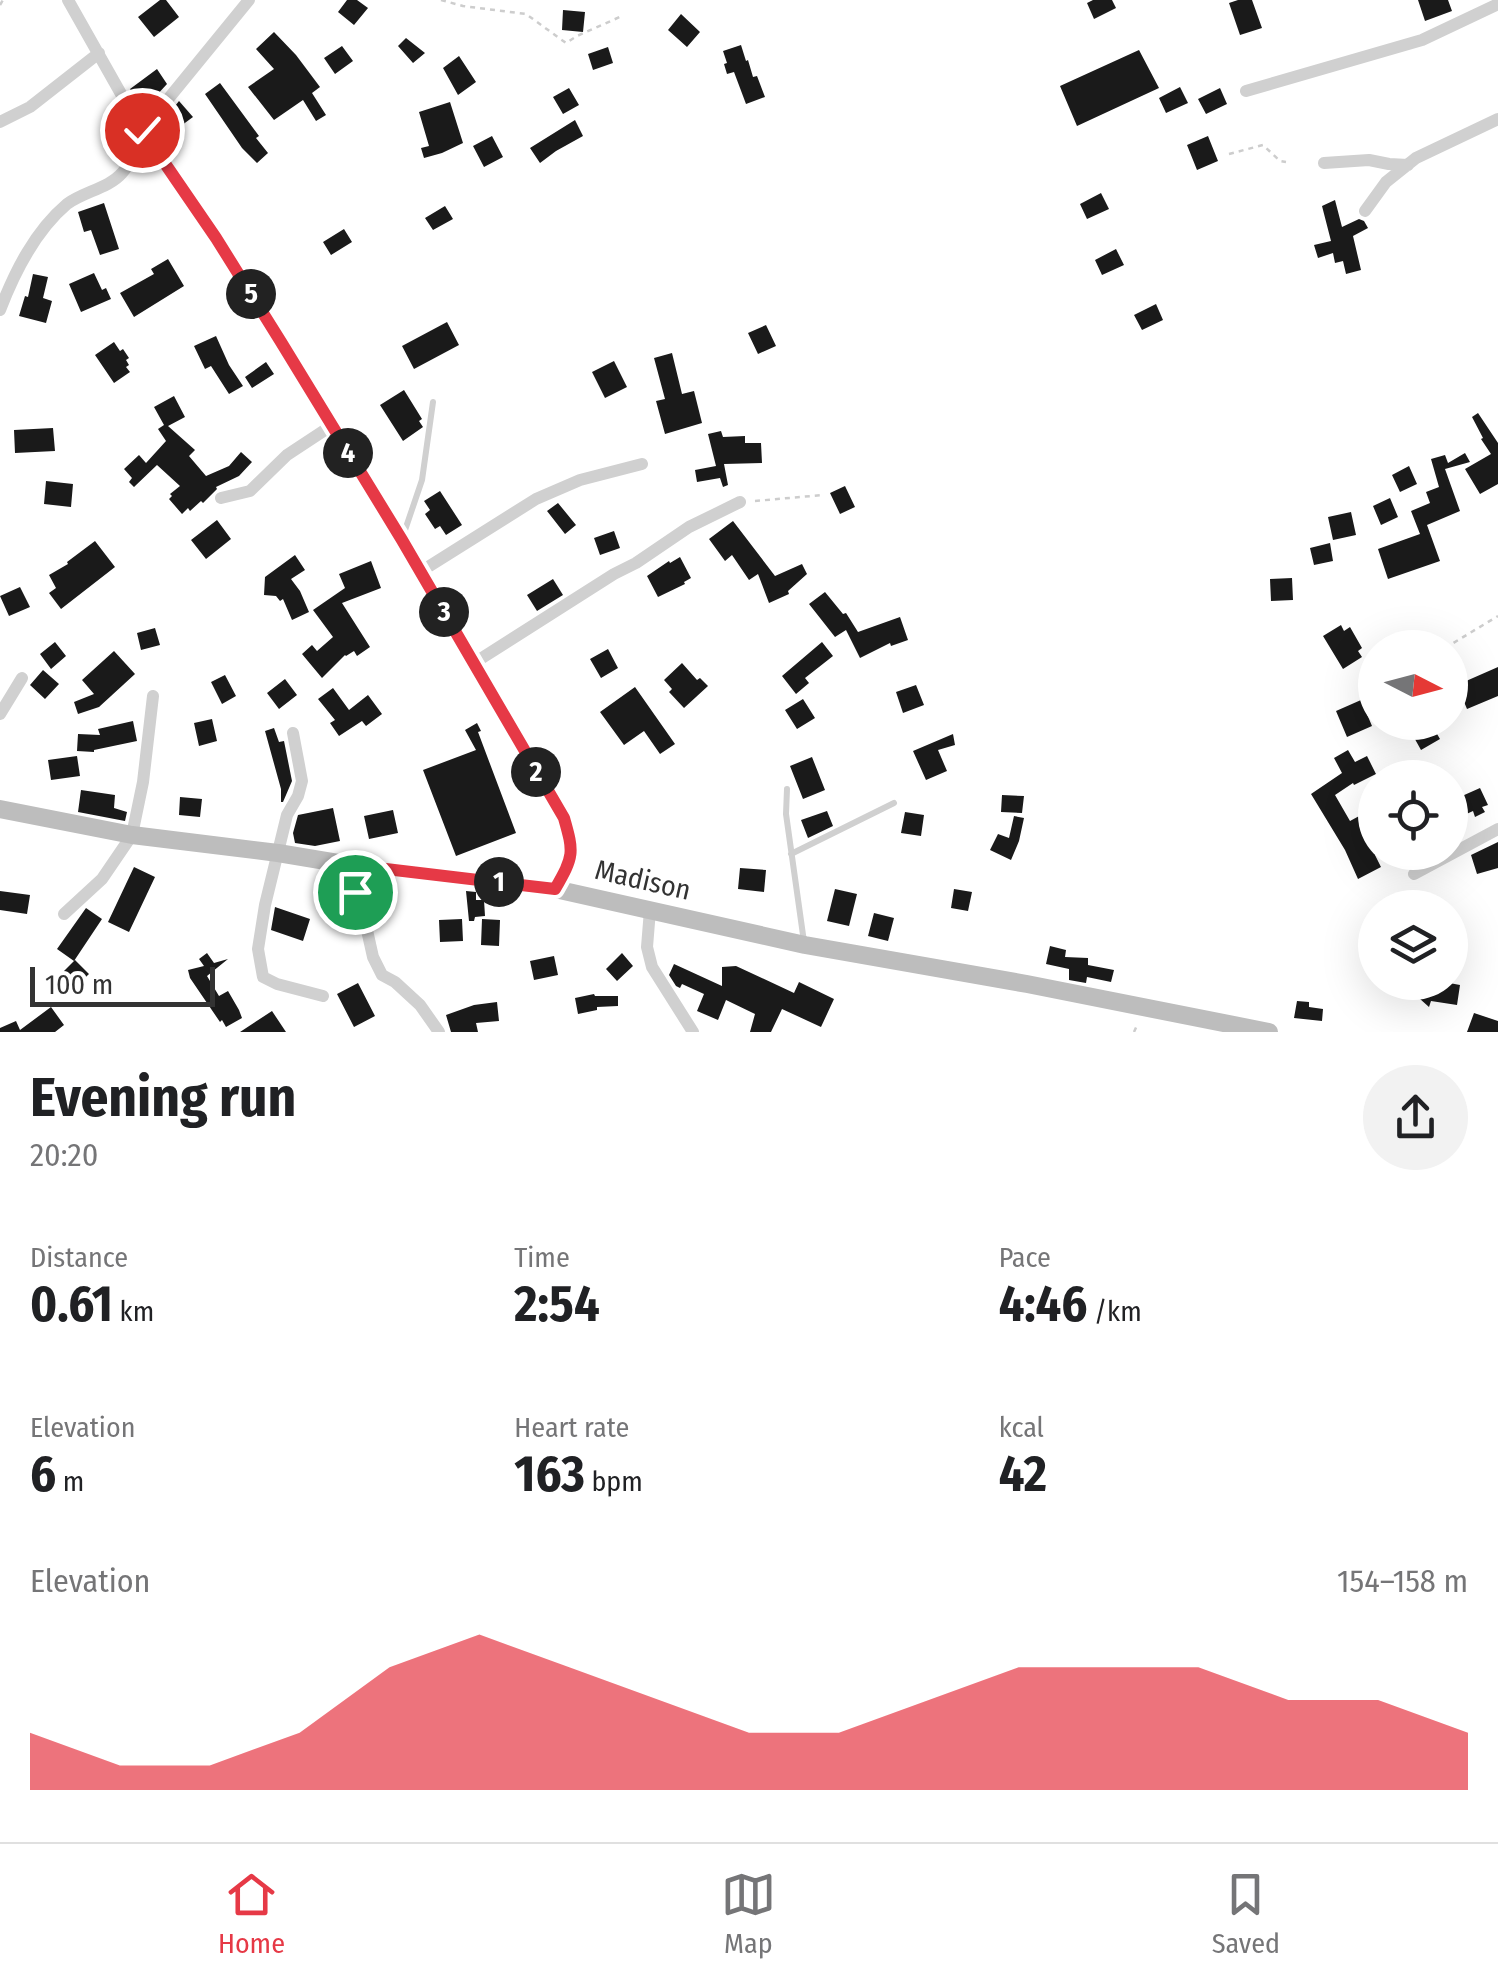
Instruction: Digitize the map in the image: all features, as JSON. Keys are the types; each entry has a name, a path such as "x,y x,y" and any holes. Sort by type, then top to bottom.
{"street":[{"path":"68,0 142,130 216,238 402,540 564,818 572,849 569,866 555,889"},
{"path":"0,310 33,243 68,204 121,175 142,130 249,0"},
{"path":"1246,90 1422,40 1498,4"},
{"path":"0,122 30,106 99,53"},
{"path":"1365,211 1386,182 1416,158 1498,119"},
{"path":"1324,163 1369,160 1408,164"},
{"path":"221,498 250,491 287,455 331,426"},
{"path":"420,572 536,498 580,480 642,464"},
{"path":"474,663 689,526 740,502"},
{"path":"0,714 22,678"},
{"path":"64,914 102,879 132,835 154,696"},
{"path":"294,734 302,781 287,815 258,949 263,978 323,996"},
{"name":"Madison","path":"0,809 132,835 555,889 805,944 1270,1032"},
{"path":"1414,874 1498,829"},
{"path":"344,864 382,975 420,1005 439,1032"},
{"path":"650,910 647,947 652,967 693,1032"}],"lane":[{"path":"402,540 422,480 433,402"},
{"path":"787,790 786,814 805,944"},
{"path":"791,854 894,804"}],"path":[{"path":"0,5 3,0"},
{"path":"441,0 526,14 566,44 622,16"},
{"path":"1229,154 1264,145 1286,162"},
{"path":"740,502 823,494"},
{"path":"1468,634 1498,616"}],"building":[{"path":"160,0 166,0 179,17 154,37 138,17"},
{"path":"347,0 357,0 368,8 354,25 338,12"},
{"path":"1112,0 1116,8 1094,19 1087,3"},
{"path":"1252,0 1262,28 1240,35 1229,3"},
{"path":"1418,0 1448,0 1452,11 1425,21"},
{"path":"563,10 585,12 583,32 562,30"},
{"path":"681,14 700,32 687,47 668,30"},
{"path":"274,32 320,87 312,93 326,115 316,121 303,100 274,120 248,87 274,69 256,49"},
{"path":"406,38 425,53 413,63 398,46"},
{"path":"741,45 765,97 746,104 734,72 727,74 724,64 727,63 723,51"},
{"path":"342,46 353,61 335,74 324,58"},
{"path":"608,47 613,63 593,70 588,54"},
{"path":"1139,50 1159,88 1077,126 1060,86"},
{"path":"459,56 476,82 458,95 443,68"},
{"path":"157,69 167,84 143,110 130,89"},
{"path":"220,83 268,153 257,163 205,94"},
{"path":"1180,87 1188,103 1166,113 1159,98"},
{"path":"569,88 579,105 563,114 553,97"},
{"path":"1220,88 1227,104 1206,114 1198,99"},
{"path":"179,101 193,117 178,128 168,115"},
{"path":"450,102 463,143 424,158 421,148 429,146 419,112"},
{"path":"575,120 583,136 540,163 530,148"},
{"path":"492,136 503,157 484,167 473,146"},
{"path":"1208,136 1218,161 1197,170 1187,145"},
{"path":"1101,193 1109,209 1087,219 1080,204"},
{"path":"1335,200 1342,227 1359,219 1368,228 1353,236 1361,270 1346,274 1343,261 1335,263 1333,253 1318,258 1314,245 1331,241 1322,206"},
{"path":"104,203 119,249 100,255 91,230 84,232 78,212"},
{"path":"445,206 453,219 433,230 425,218"},
{"path":"344,229 352,242 331,255 323,242"},
{"path":"1116,249 1124,265 1102,275 1095,260"},
{"path":"168,259 184,286 134,317 120,293 154,274 151,269"},
{"path":"94,273 111,299 81,312 69,284"},
{"path":"33,274 48,277 43,298 52,301 46,323 19,316"},
{"path":"1156,304 1163,320 1142,330 1134,315"},
{"path":"447,322 459,345 414,369 402,346"},
{"path":"766,325 776,346 758,354 748,333"},
{"path":"216,336 243,386 229,394 211,366 205,369 194,346"},
{"path":"114,342 129,358 126,367 130,372 114,383 95,355"},
{"path":"672,353 682,394 694,391 702,423 665,434 656,401 665,399 654,358"},
{"path":"614,361 627,387 605,398 592,372"},
{"path":"266,362 274,374 252,388 245,377"},
{"path":"404,390 423,427 403,441 380,405"},
{"path":"174,396 185,417 168,426 195,450 189,456 206,476 229,466 241,452 252,462 239,476 216,487 203,503 182,514 169,499 180,486 157,465 134,487 124,469 139,455 146,463 166,441 158,429 164,425 154,407"},
{"path":"1478,413 1498,443 1498,484 1480,494 1465,469 1491,454 1472,417"},
{"path":"53,428 55,451 15,453 14,430"},
{"path":"721,431 723,437 745,436 745,443 761,443 762,463 724,464 728,485 723,487 720,478 697,482 695,470 716,466 708,434"},
{"path":"1465,453 1470,462 1445,469 1460,511 1427,525 1440,561 1388,579 1378,549 1420,534 1411,511 1430,503 1426,492 1439,487 1431,459 1445,455 1448,463"},
{"path":"1409,466 1417,484 1400,492 1392,475"},
{"path":"46,481 73,484 71,507 44,504"},
{"path":"845,486 855,507 840,514 830,493"},
{"path":"440,491 462,525 446,535 440,526 435,529 425,514 430,510 424,501"},
{"path":"1390,498 1398,517 1381,525 1373,506"},
{"path":"558,503 576,525 565,534 547,511"},
{"path":"1351,512 1356,535 1333,540 1328,517"},
{"path":"217,520 231,539 206,559 191,540"},
{"path":"733,521 775,576 802,564 807,574 789,594 769,603 758,574 749,580 732,555 725,561 709,539"},
{"path":"614,531 620,548 600,555 594,538"},
{"path":"95,541 115,567 61,609 49,593 56,588 49,575"},
{"path":"1330,543 1333,561 1314,565 1310,548"},
{"path":"295,555 305,570 291,579 309,612 292,620 283,599 264,595 265,577"},
{"path":"680,557 691,578 658,597 647,576"},
{"path":"371,561 381,588 342,603 370,647 357,656 354,651 345,655 322,678 302,654 312,645 317,651 333,637 313,610 345,588 339,574"},
{"path":"1292,578 1293,600 1271,601 1270,579"},
{"path":"553,579 563,595 537,611 527,595"},
{"path":"20,587 30,607 9,616 0,596"},
{"path":"825,592 858,632 900,617 908,640 891,646 890,643 860,658 846,630 835,637 809,604"},
{"path":"1341,625 1344,631 1350,627 1358,641 1358,660 1343,669 1323,636"},
{"path":"155,628 160,645 141,650 137,633"},
{"path":"55,642 66,656 51,669 40,654"},
{"path":"822,642 833,656 805,678 809,683 796,694 782,676"},
{"path":"608,649 618,668 601,678 590,659"},
{"path":"114,651 135,674 99,707 78,714 74,702 94,694 82,680"},
{"path":"682,663 708,686 684,708 664,680"},
{"path":"1498,667 1498,696 1468,709 1468,680"},
{"path":"43,670 59,684 45,699 30,685"},
{"path":"225,675 236,696 222,704 211,682"},
{"path":"285,679 297,695 279,709 267,693"},
{"path":"916,685 924,705 903,713 896,692"},
{"path":"635,687 675,744 660,754 644,731 624,745 600,712"},
{"path":"333,688 349,710 368,695 382,714 366,726 362,721 339,736 330,723 335,720 318,699"},
{"path":"803,699 815,718 797,729 785,710"},
{"path":"1358,701 1358,732 1347,737 1336,711"},
{"path":"212,719 217,741 199,746 194,723"},
{"path":"133,721 137,741 94,752 77,751 78,734 100,735 98,729"},
{"path":"477,723 516,833 456,856 423,770 476,750 465,730"},
{"path":"274,728 279,742 284,741 292,781 283,802 265,731"},
{"path":"953,734 955,745 938,750 947,771 926,780 913,751"},
{"path":"1415,740 1438,740 1421,750"},
{"path":"1348,750 1355,762 1358,760 1358,783 1335,795 1350,821 1358,817 1358,870 1375,870 1358,879 1311,794 1342,773 1334,758"},
{"path":"77,756 80,776 51,780 48,760"},
{"path":"812,757 825,790 803,799 790,766"},
{"path":"1480,788 1488,805 1482,807 1485,812 1475,817 1473,811 1468,813 1468,793"},
{"path":"81,790 115,795 114,808 127,812 125,821 78,812"},
{"path":"1002,795 1024,796 1022,813 1001,812"},
{"path":"180,797 202,799 200,817 179,815"},
{"path":"333,808 340,841 315,846 295,843 293,833 298,815"},
{"path":"393,810 398,833 369,839 364,816"},
{"path":"827,811 833,826 808,838 801,820"},
{"path":"905,812 924,815 921,836 901,833"},
{"path":"1014,816 1024,818 1011,860 990,850 998,834 1009,838"},
{"path":"1498,842 1498,868 1477,874 1471,855"},
{"path":"134,867 155,877 129,932 108,922"},
{"path":"740,868 766,870 764,892 738,889"},
{"path":"835,889 857,894 849,926 827,921"},
{"path":"954,889 972,892 968,911 951,908"},
{"path":"0,891 30,895 27,914 0,910"},
{"path":"466,891 476,892 476,900 484,900 485,916 469,921"},
{"path":"275,907 310,919 303,941 271,930"},
{"path":"86,908 102,919 74,961 57,949"},
{"path":"874,913 894,918 888,941 868,936"},
{"path":"462,919 463,941 440,942 439,920"},
{"path":"482,919 500,920 499,946 481,945"},
{"path":"1050,946 1066,950 1065,957 1088,958 1088,965 1114,970 1111,982 1087,977 1086,983 1069,980 1069,969 1046,964"},
{"path":"207,953 214,963 228,959 207,976 219,996 228,991 242,1018 226,1027 190,978 188,970 204,966 199,959"},
{"path":"622,953 633,966 617,981 606,969"},
{"path":"554,956 558,975 534,980 530,961"},
{"path":"75,960 89,974 72,990 58,977"},
{"path":"674,964 722,986 722,967 736,966 794,993 799,982 834,999 821,1027 782,1009 771,1032 750,1032 755,1014 726,1000 718,1020 697,1011 704,994 682,984 680,988 676,986 669,975"},
{"path":"358,983 375,1016 354,1027 337,994"},
{"path":"594,994 618,996 618,1006 597,1007 578,1014 575,998"},
{"path":"1421,1000 1458,1000 1457,1005 1431,1001 1429,1007"},
{"path":"1297,1001 1323,1009 1322,1021 1294,1018"},
{"path":"497,1002 499,1021 476,1023 478,1032 451,1032 446,1015"},
{"path":"51,1007 64,1025 55,1032 0,1032 0,1028 16,1021 20,1030"},
{"path":"272,1011 286,1032 240,1032"},
{"path":"1474,1013 1498,1021 1498,1032 1467,1032"}],"route":[{"path":"142,130 216,238 402,540 564,818 572,849 569,866 555,889 344,864 355,892"}]}
